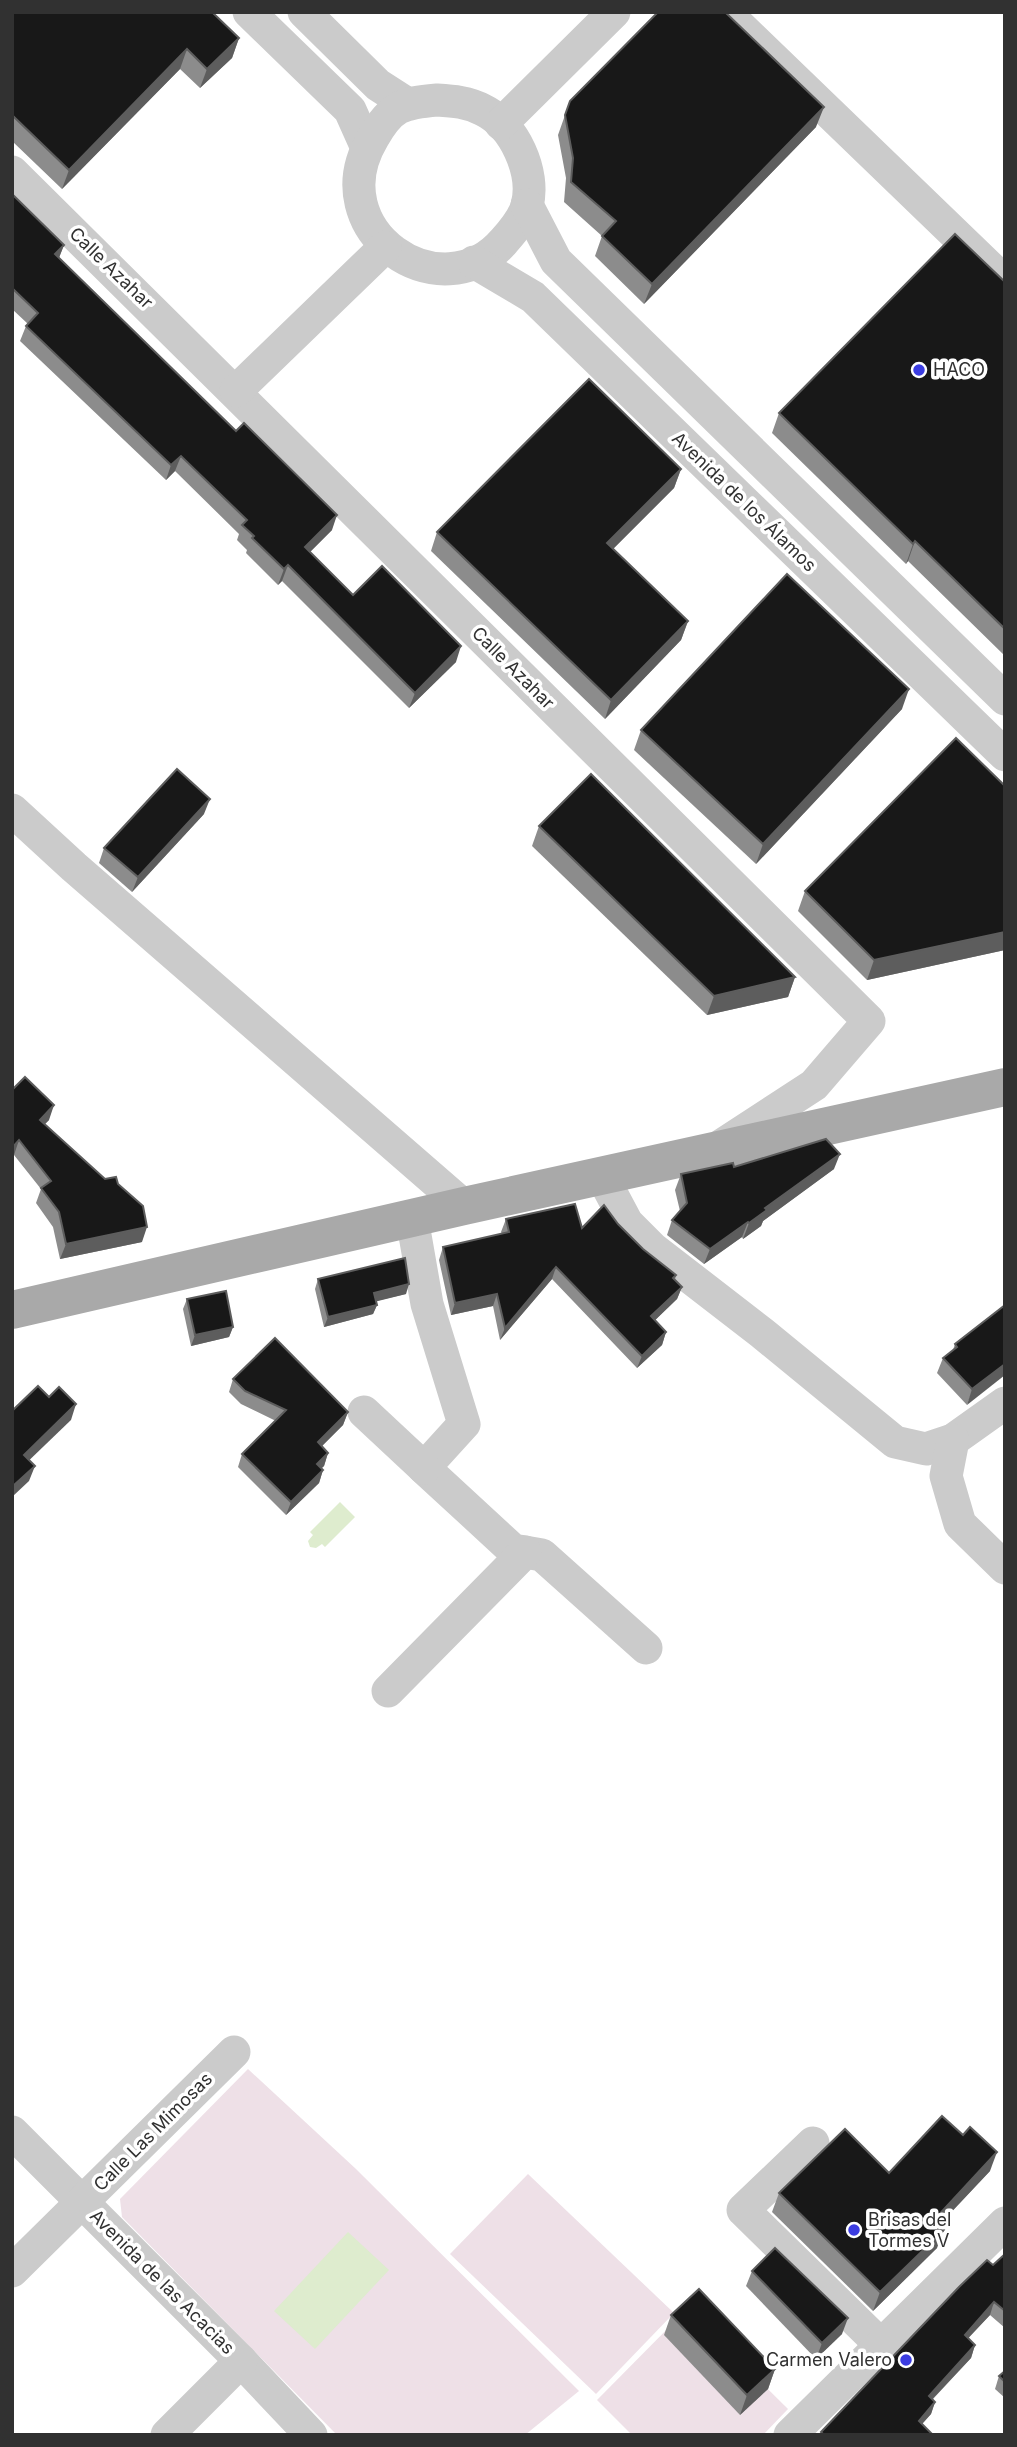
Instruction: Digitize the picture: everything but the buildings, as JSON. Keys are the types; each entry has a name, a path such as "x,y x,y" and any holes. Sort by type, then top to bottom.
{"main road":[{"path":"12,1310 1001,1086"}],"street":[{"path":"250,12 350,110 367,148"},
{"path":"304,12 378,85 406,103"},
{"path":"501,124 614,12"},
{"path":"725,12 1005,282"},
{"path":"437,100 466,103 486,111 519,145 528,178 527,205 517,225 496,251 474,262 450,269 417,265 385,247 368,224 359,196 358,177 367,148 384,119 406,103 437,100"},
{"name":"Calle Azahar","path":"12,172 869,1021 814,1085 715,1150"},
{"path":"527,205 556,261 1005,699"},
{"path":"236,391 385,247"},
{"name":"Avenida de los Álamos","path":"474,262 533,297 1005,755"},
{"path":"12,810 85,877 464,1206"},
{"path":"602,1176 627,1223 652,1248 762,1333 895,1442 926,1449 953,1440 1005,1403"},
{"path":"412,1218 427,1304 464,1423 424,1468"},
{"path":"364,1412 513,1550 542,1555 646,1648"},
{"path":"953,1440 946,1476 960,1524 1005,1568"},
{"path":"388,1691 525,1552"},
{"name":"Calle Las Mimosas","path":"12,2271 234,2052"},
{"name":"Avenida de las Acacias","path":"12,2132 241,2361 311,2435"},
{"path":"813,2143 743,2210 881,2345"},
{"path":"790,2435 1005,2223"},
{"path":"167,2435 241,2361"}],"shaded area":[{"path":"340,1502 355,1517 325,1547 322,1544 316,1548 310,1547 308,1541 313,1535 310,1532"},
{"path":"248,2069 356,2169 579,2391 525,2435 337,2435 122,2217 120,2199"},
{"path":"528,2174 674,2313 596,2394 450,2254"},
{"path":"348,2232 389,2270 315,2349 274,2311"},
{"path":"687,2309 788,2409 763,2435 632,2435 597,2400"}],"place":[{"name":"HACO","path":"919,370"},
{"name":"Brisas del Tormes V","path":"854,2230"},
{"name":"Carmen Valero","path":"906,2360"}]}
